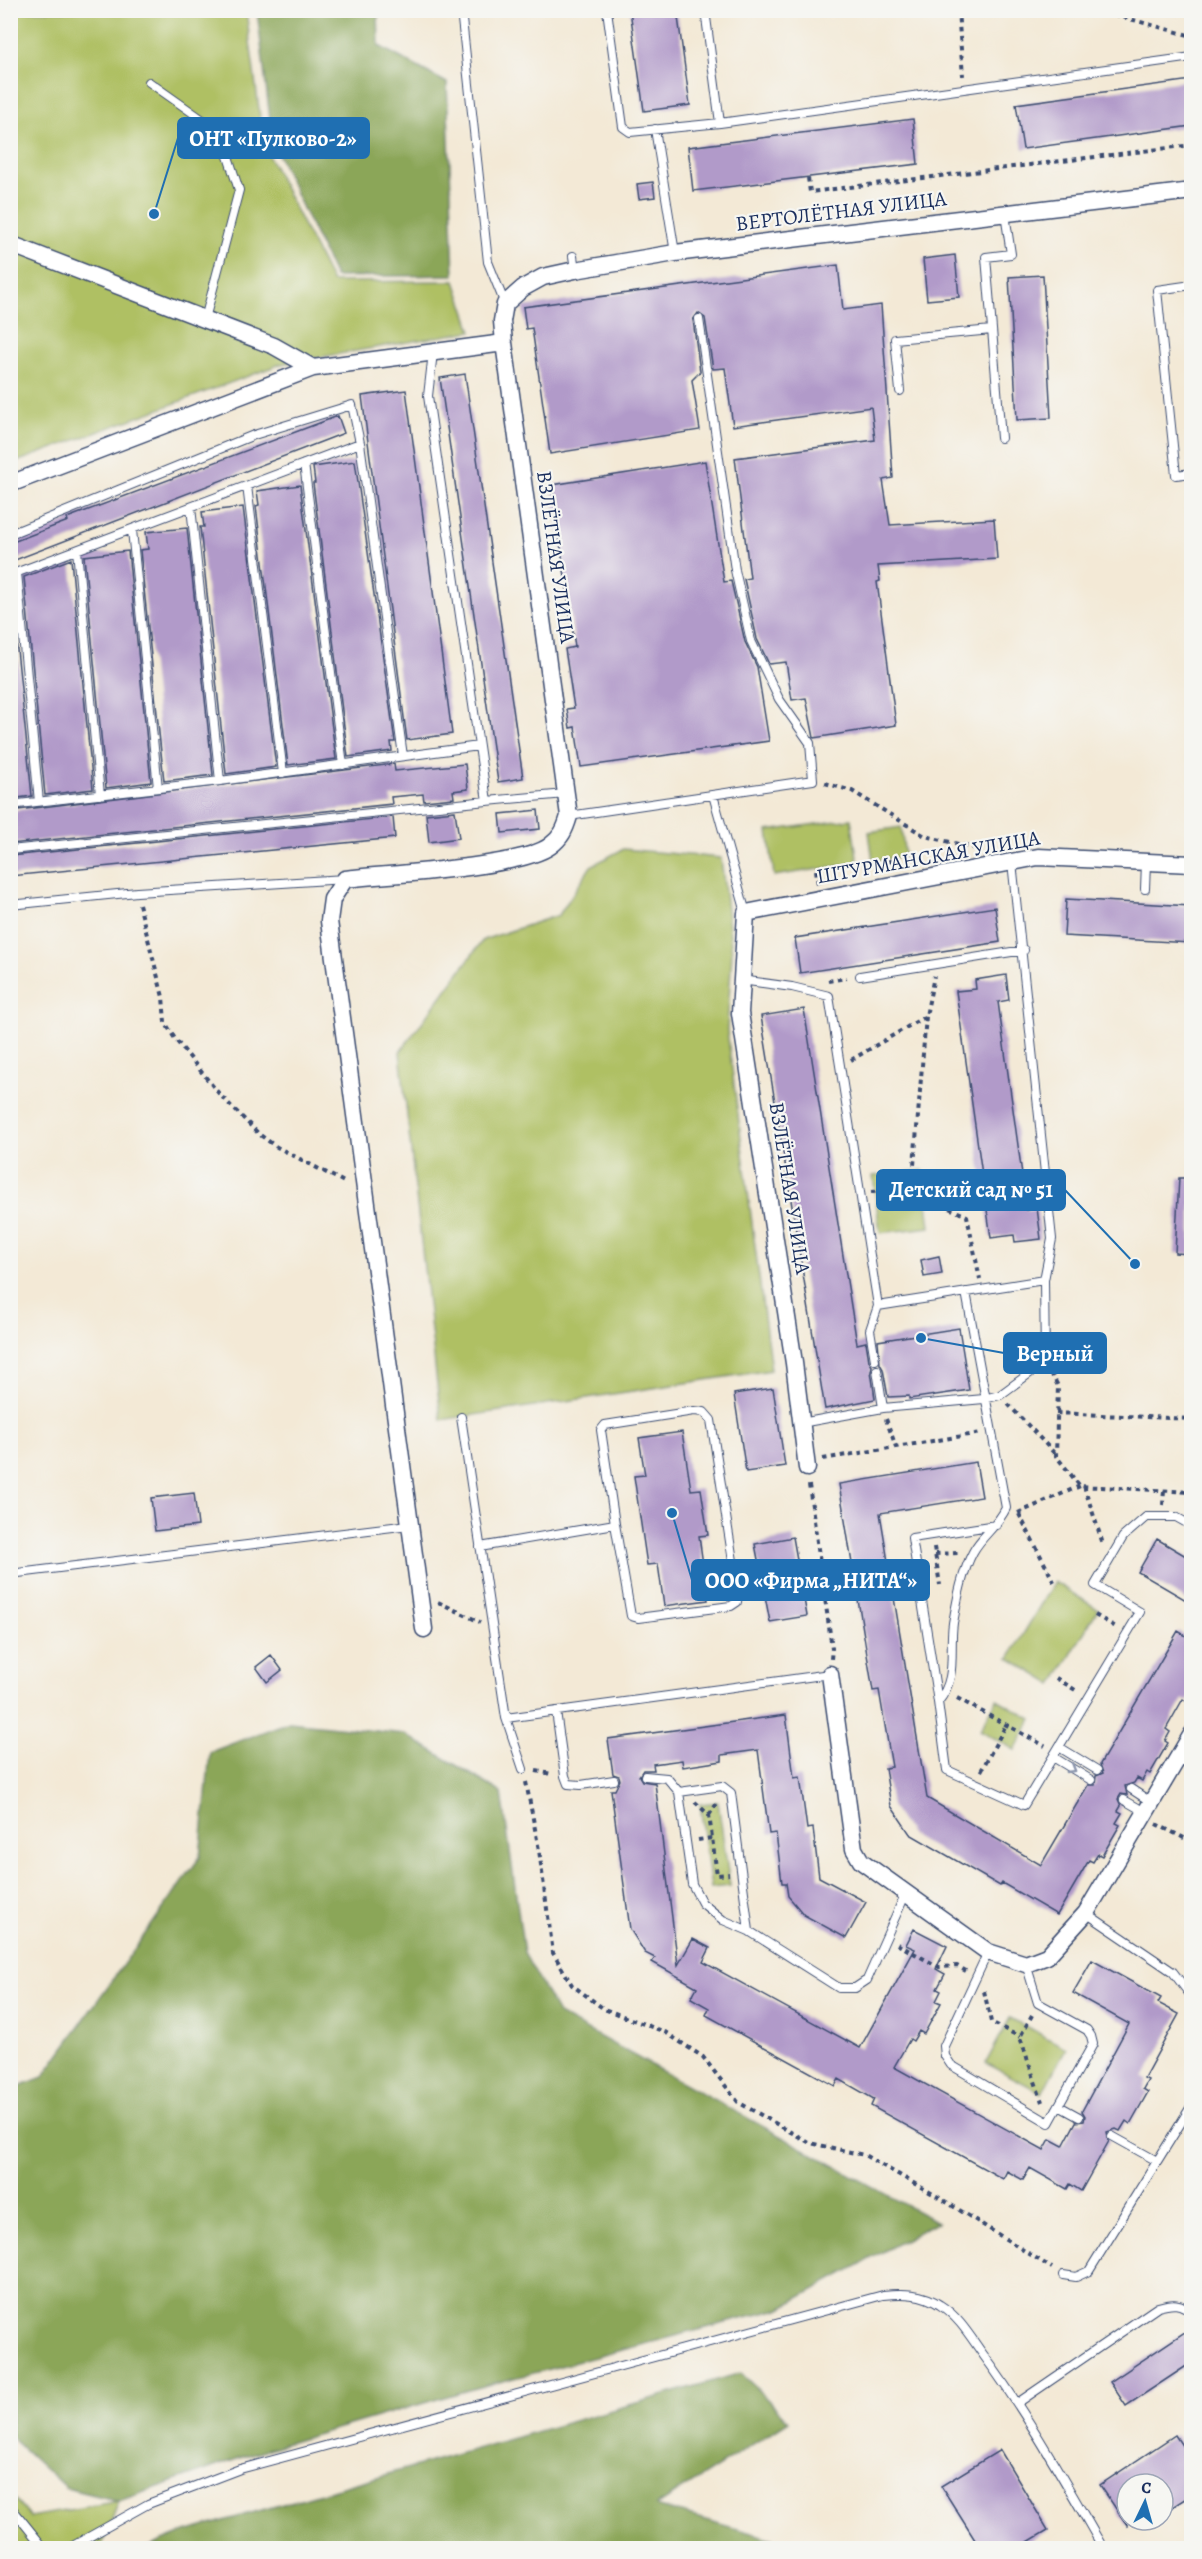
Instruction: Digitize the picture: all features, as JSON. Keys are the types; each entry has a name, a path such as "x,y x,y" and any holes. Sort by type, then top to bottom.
{"street":[{"name":"ВЕРТОЛЁТНАЯ УЛИЦА","path":"505,304 523,288 574,263 1191,191"},
{"path":"10,244 274,346 313,368"},
{"name":"ВЗЛЁТНАЯ УЛИЦА","path":"505,304 502,321 504,343 569,816"},
{"path":"10,484 313,368 504,343"},
{"path":"424,1629 328,921 332,899 345,879 516,860 548,848 564,834 569,816"},
{"name":"ШТУРМАНСКАЯ УЛИЦА","path":"746,913 1038,857 1191,864"},
{"name":"ВЗЛЁТНАЯ УЛИЦА","path":"746,913 740,1013 794,1363 807,1465"},
{"path":"830,1674 854,1849 861,1862 904,1895 988,1952 1026,1964 1047,1956 1086,1913 1191,1734"}],"lane":[{"path":"461,10 488,262 505,304"},
{"path":"607,10 624,129 630,132 720,123 1191,57"},
{"path":"705,10 720,123"},
{"path":"149,82 220,132 239,190 205,319"},
{"path":"654,129 675,253"},
{"path":"1001,438 986,256 1011,254 1005,214"},
{"path":"1191,285 1157,290 1176,475 1191,473"},
{"path":"569,816 813,780 810,743 779,699 751,641 735,570 699,319"},
{"path":"900,391 895,339 992,330"},
{"path":"433,352 428,396 487,801"},
{"path":"10,534 254,435 352,405 360,443 403,756"},
{"path":"39,802 14,574 360,443"},
{"path":"304,464 343,765"},
{"path":"247,486 283,773"},
{"path":"190,507 220,781"},
{"path":"132,530 158,788"},
{"path":"77,550 100,795"},
{"path":"10,805 220,781 479,746"},
{"path":"10,850 567,794"},
{"path":"713,795 746,913"},
{"path":"800,1423 883,1408 984,1399 999,1395 1045,1362 1044,1280 1053,1239 1024,950 1012,862"},
{"path":"1145,889 1146,862"},
{"path":"10,905 137,892 345,879"},
{"path":"860,976 1024,950"},
{"path":"741,980 792,987 829,996 878,1306 870,1330 875,1360"},
{"path":"878,1306 1044,1280"},
{"path":"938,1702 946,1692 953,1670 953,1625 972,1553 998,1524 1006,1508 966,1292"},
{"path":"877,1370 883,1408"},
{"path":"694,1411 704,1412 711,1420 738,1593 736,1602 731,1606 638,1618 631,1616 615,1524 601,1430 605,1425 694,1411"},
{"path":"461,1417 506,1718 523,1769"},
{"path":"998,1524 912,1538 947,1770 1024,1805 1140,1611 1095,1585 1123,1537 1146,1517 1176,1517 1191,1526"},
{"path":"480,1547 615,1524"},
{"path":"10,1574 410,1525"},
{"path":"506,1718 830,1674"},
{"path":"556,1711 568,1784 581,1785 614,1780"},
{"path":"1056,1752 1097,1770"},
{"path":"1056,1752 1091,1780"},
{"path":"645,1776 667,1778 679,1792 692,1884 702,1903 723,1920 749,1931 839,1988 855,1988 867,1980 904,1895"},
{"path":"679,1792 722,1786 731,1793 749,1931"},
{"path":"1131,1789 1146,1810"},
{"path":"1124,1800 1146,1810"},
{"path":"1086,1913 1173,1972 1191,1997"},
{"path":"988,1952 944,2046 945,2056 951,2065 1049,2123 1092,2044 1091,2036 1087,2030 1038,2003 1026,1964"},
{"path":"1063,2275 1076,2277 1089,2271 1191,2105"},
{"path":"1059,2106 1078,2117"},
{"path":"1112,2136 1157,2160"},
{"path":"69,2548 148,2504 240,2469 883,2295 913,2295 940,2305 956,2317 1019,2402 1103,2548"},
{"path":"1019,2402 1158,2307 1173,2302 1186,2307 1191,2313"},
{"path":"10,2506 44,2548"}],"path":[{"path":"958,10 964,89"},
{"path":"1097,10 1191,36"},
{"path":"808,178 810,192 1191,146"},
{"path":"813,780 852,791 925,836 998,852 1012,862"},
{"path":"890,859 891,868"},
{"path":"137,892 141,918 163,997 165,1022 176,1039 220,1095 259,1134 301,1160 365,1191"},
{"path":"908,1190 914,1165 926,1016 937,964"},
{"path":"840,1067 926,1016"},
{"path":"860,1192 908,1190 967,1216 982,1289"},
{"path":"1045,1362 1058,1386 1056,1456"},
{"path":"999,1395 1082,1485 1102,1543"},
{"path":"883,1408 896,1447"},
{"path":"1056,1413 1191,1419"},
{"path":"830,1674 832,1648 807,1465 991,1431"},
{"path":"1054,1582 1018,1513 1082,1485 1191,1492"},
{"path":"1163,1501 1164,1490"},
{"path":"932,1535 940,1585"},
{"path":"935,1554 972,1553"},
{"path":"920,1589 940,1585 960,1593"},
{"path":"420,1599 444,1604 492,1629"},
{"path":"1095,1615 1106,1621"},
{"path":"1056,1678 1068,1685"},
{"path":"946,1692 1056,1752"},
{"path":"974,1782 1006,1725"},
{"path":"565,1776 523,1769 534,1815 553,1953 573,1985 604,2009 664,2032 703,2057 738,2102 810,2143 864,2155 940,2198 1063,2275"},
{"path":"679,1792 692,1799 709,1815 717,1875 741,1872"},
{"path":"1146,1810 1191,1842"},
{"path":"886,1938 939,1967 957,1966 978,1977 991,2022 1020,2037 1049,2123"},
{"path":"1020,2037 1038,2003"}],"green space":[{"path":"11,11 246,11 264,147 332,282 455,281 472,331 281,364 11,464"},
{"path":"257,11 378,11 379,46 447,83 454,275 335,277 273,144"},
{"path":"851,819 858,863 774,876 768,831"},
{"path":"901,827 905,856 873,861 869,832"},
{"path":"623,849 721,858 732,953 727,1030 771,1370 441,1420 400,1052 483,940 559,915 591,866"},
{"path":"923,1170 930,1227 880,1233 873,1176"},
{"path":"1054,1582 1098,1609 1053,1685 1009,1658"},
{"path":"997,1699 1032,1719 1015,1750 980,1730"},
{"path":"289,1722 405,1734 502,1793 524,1953 558,2014 937,2222 779,2309 465,2391 251,2454 119,2501 66,2488 11,2437 11,2089 43,2077 200,1857 210,1752"},
{"path":"718,1802 730,1886 711,1888 700,1804"},
{"path":"1010,2018 1066,2048 1042,2093 986,2063"},
{"path":"741,2373 789,2421 656,2506 805,2548 146,2548 185,2532"},
{"path":"10,2493 30,2517 119,2501 101,2548 11,2548"}],"building":[{"path":"630,10 677,10 690,105 644,111"},
{"path":"1191,80 1191,126 1023,149 1016,104"},
{"path":"913,119 918,164 693,191 688,147"},
{"path":"653,182 655,197 639,199 637,184"},
{"path":"955,255 959,297 927,300 923,259"},
{"path":"838,265 843,310 881,305 893,478 883,480 890,525 994,519 997,559 878,566 880,581 877,582 896,725 814,738 806,698 792,700 786,662 769,664 757,639 744,579 750,578 735,458 875,440 871,407 733,426 725,368 713,369 705,318 698,313 693,320 700,372 692,380 700,430 550,454 532,328 526,329 523,307"},
{"path":"1043,275 1051,418 1017,420 1009,277"},
{"path":"465,374 523,778 498,782 440,378"},
{"path":"406,390 452,734 407,740 362,396"},
{"path":"338,416 344,433 10,562 10,543 68,521 67,518"},
{"path":"355,461 395,742 391,742 392,751 348,757 313,483 315,483 313,467"},
{"path":"705,461 724,582 731,581 745,642 757,667 769,741 581,767 575,727 570,728 567,709 574,708 565,649 575,647 552,485"},
{"path":"300,485 336,759 288,765 256,506 259,505 257,491"},
{"path":"243,507 276,767 226,774 200,527 204,527 202,512"},
{"path":"187,528 213,775 164,781 140,550 148,549 146,532"},
{"path":"128,551 151,782 106,788 84,556"},
{"path":"71,559 93,789 45,795 24,577"},
{"path":"10,581 32,796 10,799"},
{"path":"394,764 395,771 465,764 468,789 453,791 454,798 424,801 423,794 391,797 392,804 10,844 10,811"},
{"path":"538,810 540,829 502,833 500,814"},
{"path":"455,811 459,838 429,842 426,814"},
{"path":"393,817 395,838 10,876 10,856"},
{"path":"1066,899 1191,906 1191,943 1064,936"},
{"path":"995,907 1000,942 800,973 795,938"},
{"path":"1006,975 1009,1000 998,1002 1027,1210 1037,1208 1041,1239 1015,1242 1014,1235 991,1238 956,991 976,989 975,980"},
{"path":"804,1009 857,1344 866,1342 872,1366 875,1399 825,1409 761,1016"},
{"path":"1179,1178 1191,1178 1191,1254 1175,1253"},
{"path":"939,1256 942,1274 924,1277 921,1260"},
{"path":"959,1328 969,1390 909,1399 909,1396 888,1397 880,1364 878,1341"},
{"path":"773,1388 785,1466 746,1472 734,1394"},
{"path":"682,1432 691,1490 701,1489 708,1535 699,1536 708,1600 664,1606 658,1564 647,1565 634,1476 645,1475 639,1438"},
{"path":"976,1462 982,1497 880,1513 927,1798 1041,1865 1088,1785 1095,1785 1096,1776 1103,1773 1100,1764 1178,1631 1191,1639 1191,1693 1187,1702 1183,1699 1166,1729 1170,1732 1165,1741 1168,1743 1150,1774 1147,1772 1142,1781 1137,1778 1134,1783 1125,1786 1127,1795 1121,1794 1118,1799 1121,1806 1118,1811 1122,1813 1116,1823 1120,1825 1102,1856 1098,1854 1093,1862 1089,1860 1057,1915 1002,1883 1000,1886 910,1834 891,1806 885,1768 892,1767 879,1690 873,1691 839,1484"},
{"path":"194,1493 198,1526 155,1531 151,1498"},
{"path":"793,1537 807,1616 770,1622 755,1544"},
{"path":"1157,1539 1191,1559 1191,1603 1138,1572"},
{"path":"271,1655 282,1670 267,1682 256,1667"},
{"path":"786,1715 794,1778 800,1777 807,1829 813,1828 819,1877 866,1902 846,1938 804,1915 788,1896 786,1883 782,1883 776,1833 769,1834 758,1750 722,1755 722,1761 683,1767 682,1760 653,1764 654,1770 643,1770 639,1776 642,1781 655,1783 678,1965 693,1939 710,1948 703,1962 860,2048 915,1949 906,1945 914,1929 947,1946 936,1969 945,1974 937,1989 941,1991 936,2001 941,2003 924,2034 919,2031 913,2041 910,2039 894,2067 1044,2150 1050,2139 1063,2146 1076,2122 1084,2121 1085,2116 1082,2111 1129,2024 1073,1993 1092,1960 1161,1998 1158,2003 1179,2014 1144,2078 1148,2080 1143,2089 1148,2092 1130,2124 1126,2121 1120,2131 1116,2129 1107,2132 1109,2141 1081,2191 1070,2184 1067,2189 1030,2168 1023,2180 1007,2171 1003,2179 871,2106 874,2099 839,2079 835,2086 706,2015 709,2008 691,1998 697,1987 652,1962 655,1958 645,1953 630,1929 611,1790 615,1790 620,1780 619,1776 613,1774 608,1739"},
{"path":"1191,2328 1191,2363 1126,2406 1110,2382"},
{"path":"1175,2435 1191,2459 1191,2495 1175,2505 1175,2472 1120,2472"},
{"path":"1000,2450 1048,2530 1018,2548 980,2548 941,2486"},
{"path":"1115,2475 1115,2507 1100,2485"}],"place":[{"name":"ОНТ «Пулково-2»","path":"154,214"},
{"name":"Детский сад № 51","path":"1135,1264"},
{"name":"Верный","path":"921,1338"},
{"name":"ООО «Фирма „НИТА“»","path":"672,1513"}]}
